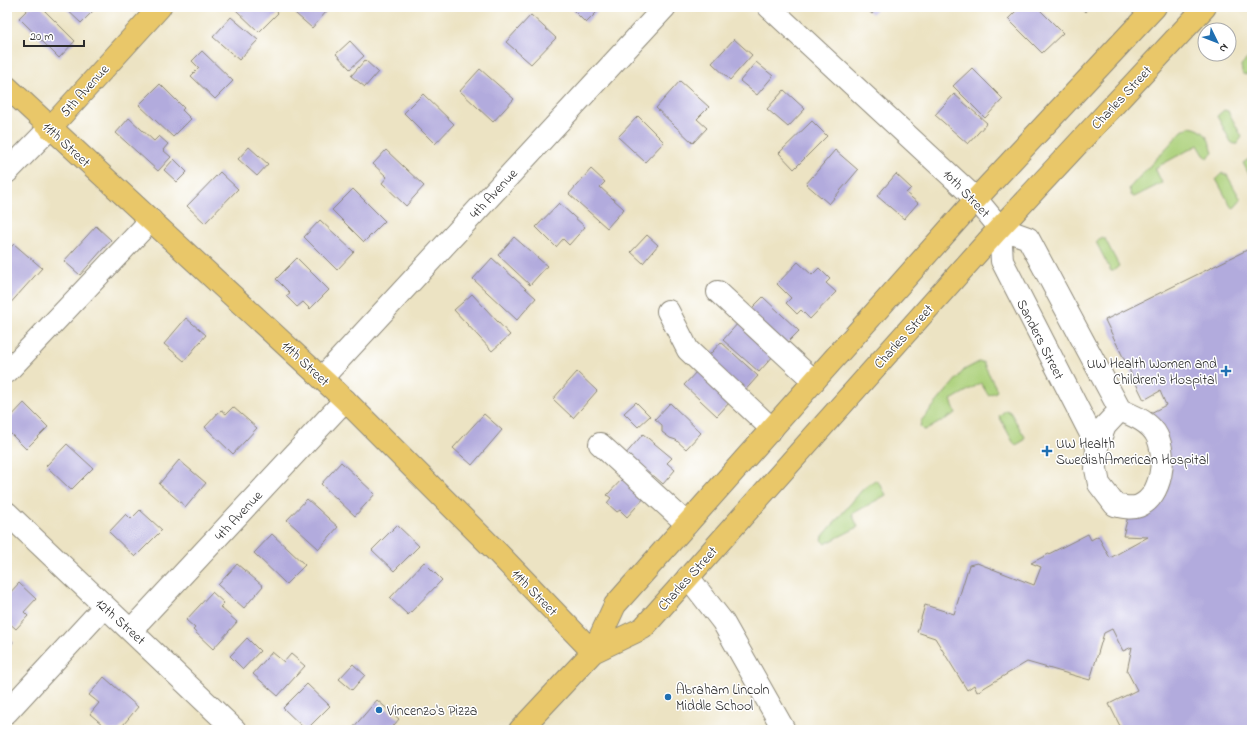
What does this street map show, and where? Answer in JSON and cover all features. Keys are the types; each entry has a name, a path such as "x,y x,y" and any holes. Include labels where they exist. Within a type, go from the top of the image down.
{"main road":[{"name":"5th Avenue","path":"50,128 160,7"},
{"name":"Charles Street","path":"520,730 593,652 615,605 976,199 1155,7"},
{"name":"Charles Street","path":"593,652 643,628 1000,228 1205,7"},
{"name":"11th Street","path":"7,87 345,400 497,552 593,652"}],"street":[{"name":"4th Avenue","path":"322,378 665,7"},
{"name":"10th Street","path":"769,7 976,199 1000,228 1028,238 1120,410"},
{"name":"5th Avenue","path":"7,172 50,128"},
{"path":"7,372 151,220"},
{"name":"Sanders Street","path":"1000,228 1002,261 1097,446"},
{"path":"718,292 814,382"},
{"path":"668,311 688,350 772,429"},
{"name":"4th Avenue","path":"131,630 345,400"},
{"path":"1120,410 1143,420 1157,436 1162,454 1159,481 1151,496 1140,505 1130,508 1115,506 1099,484 1096,469 1097,446 1105,426 1120,410"},
{"path":"600,444 687,524"},
{"name":"12th Street","path":"7,513 104,607 131,630 235,730"},
{"path":"688,577 723,622 784,730"},
{"path":"7,712 104,607"}],"green space":[{"path":"1252,54 1252,73 1245,75 1242,72 1241,65"},
{"path":"1224,110 1228,111 1242,137 1237,144 1231,142 1217,116"},
{"path":"1189,127 1199,130 1206,135 1213,153 1208,158 1204,155 1198,145 1155,168 1162,183 1134,197 1131,195 1129,188 1182,131"},
{"path":"1252,158 1252,180 1243,163"},
{"path":"1222,173 1227,175 1241,200 1235,207 1232,208 1216,179"},
{"path":"1101,237 1105,239 1119,266 1113,271 1111,271 1096,242"},
{"path":"979,362 983,362 997,390 996,392 988,395 981,383 951,400 956,413 928,429 923,430 920,427 921,421 964,370"},
{"path":"1006,410 1010,412 1025,437 1023,441 1016,445 999,416"},
{"path":"875,480 880,484 886,495 852,514 858,527 825,544 822,541 823,536 863,489"}],"building":[{"path":"30,7 41,7 75,41 59,58 19,18"},
{"path":"64,7 97,7 81,23"},
{"path":"240,7 273,7 278,13 259,32 236,10"},
{"path":"288,7 322,7 327,11 312,28"},
{"path":"570,7 602,7 586,23"},
{"path":"864,7 879,7 872,14"},
{"path":"1020,7 1037,7 1063,33 1042,53 1008,19"},
{"path":"1080,7 1089,7 1085,12"},
{"path":"531,15 556,38 531,64 506,42"},
{"path":"231,17 258,40 239,60 213,37"},
{"path":"734,39 752,55 730,80 712,63"},
{"path":"350,41 364,56 350,69 336,54"},
{"path":"202,51 233,81 215,99 191,76 199,68 192,61"},
{"path":"365,60 378,72 365,87 351,76"},
{"path":"756,62 773,76 757,95 740,81"},
{"path":"972,68 1003,99 985,118 953,86"},
{"path":"480,69 514,99 493,122 460,91"},
{"path":"680,81 709,107 697,119 707,128 693,143 656,108"},
{"path":"160,84 184,108 182,110 191,119 173,137 139,105"},
{"path":"784,90 805,109 788,127 767,109"},
{"path":"423,94 454,124 435,144 404,113"},
{"path":"954,94 987,123 968,144 935,115"},
{"path":"638,116 664,142 645,162 618,137"},
{"path":"129,118 154,141 159,136 168,144 163,150 171,157 158,171 116,133"},
{"path":"812,121 827,136 794,169 779,153"},
{"path":"249,147 268,164 257,176 238,159"},
{"path":"386,150 424,186 406,206 382,183 387,177 373,164"},
{"path":"835,150 858,170 829,204 806,184"},
{"path":"174,159 187,172 177,182 164,170"},
{"path":"591,169 605,182 600,187 624,209 607,228 569,194"},
{"path":"220,172 238,189 205,223 187,206"},
{"path":"896,174 911,188 906,193 918,203 904,219 877,196"},
{"path":"353,189 385,221 364,242 332,210"},
{"path":"559,203 585,227 569,245 563,239 556,247 536,227"},
{"path":"320,220 354,252 337,270 304,237"},
{"path":"96,226 111,240 80,275 64,261"},
{"path":"647,235 658,245 643,263 631,252"},
{"path":"514,237 547,266 530,285 498,255"},
{"path":"14,244 42,268 7,307 7,251"},
{"path":"1249,249 1252,254 1252,730 1122,730 1109,704 1137,690 1127,671 1132,647 1123,651 1112,629 1104,633 1090,680 1027,662 977,692 974,685 967,690 935,638 917,632 925,605 954,614 969,565 977,563 1034,585 1041,567 1031,563 1088,534 1091,540 1098,536 1110,558 1148,537 1123,536 1129,512 1156,506 1165,496 1168,483 1143,417 1166,405 1160,391 1144,400 1105,320"},
{"path":"297,258 329,290 310,309 303,302 297,307 286,296 290,293 276,279"},
{"path":"492,258 536,298 517,320 473,279"},
{"path":"798,262 812,275 819,268 830,279 826,283 836,292 810,319 801,310 797,314 786,303 791,298 777,284"},
{"path":"472,294 510,335 492,351 454,310"},
{"path":"763,297 799,331 782,348 746,314"},
{"path":"186,318 206,335 184,361 164,344"},
{"path":"739,322 775,354 759,372 723,340"},
{"path":"721,342 758,376 741,395 704,361"},
{"path":"698,370 731,401 717,416 684,385"},
{"path":"577,372 597,391 573,418 553,399"},
{"path":"636,402 650,416 638,427 624,413"},
{"path":"24,403 48,427 26,449 7,430 7,421"},
{"path":"670,403 701,433 686,449 676,440 670,438 662,432 662,425 655,419"},
{"path":"233,407 257,428 233,454 205,427 221,410 226,414"},
{"path":"484,414 502,430 472,465 453,448"},
{"path":"643,434 672,458 667,463 675,470 663,484 654,476 647,475 624,456"},
{"path":"67,444 93,468 71,490 46,466"},
{"path":"179,460 206,483 186,507 159,484"},
{"path":"341,462 375,494 355,516 321,484"},
{"path":"625,476 646,496 627,517 620,510 617,512 607,503 611,498 607,495"},
{"path":"307,499 338,527 319,549 287,520"},
{"path":"140,510 162,530 135,557 109,532 126,514 131,519"},
{"path":"397,525 419,546 394,571 372,550"},
{"path":"272,534 305,565 286,584 254,553"},
{"path":"424,562 442,580 408,615 390,598"},
{"path":"237,564 263,586 244,608 218,585"},
{"path":"19,583 36,599 24,612 28,616 16,629 7,621 7,596"},
{"path":"212,592 224,603 220,607 237,622 213,649 193,630 195,628 186,620"},
{"path":"7,637 13,642 7,649"},
{"path":"247,638 260,651 243,669 230,656"},
{"path":"272,652 284,662 291,654 305,666 278,696 253,674"},
{"path":"353,664 365,675 352,690 339,679"},
{"path":"104,677 138,707 119,730 109,730 90,714 99,703 89,695"},
{"path":"307,684 330,706 306,730 283,708"},
{"name":"Vincenzo's Pizza","path":"377,700 399,719 390,730 353,730 352,729"}],"place":[{"name":"UW Health Women and Children's Hospital","path":"1226,371"},
{"name":"UW Health SwedishAmerican Hospital","path":"1047,451"},
{"name":"Abraham Lincoln Middle School","path":"668,697"},
{"name":"Vincenzo's Pizza","path":"379,710"}]}
